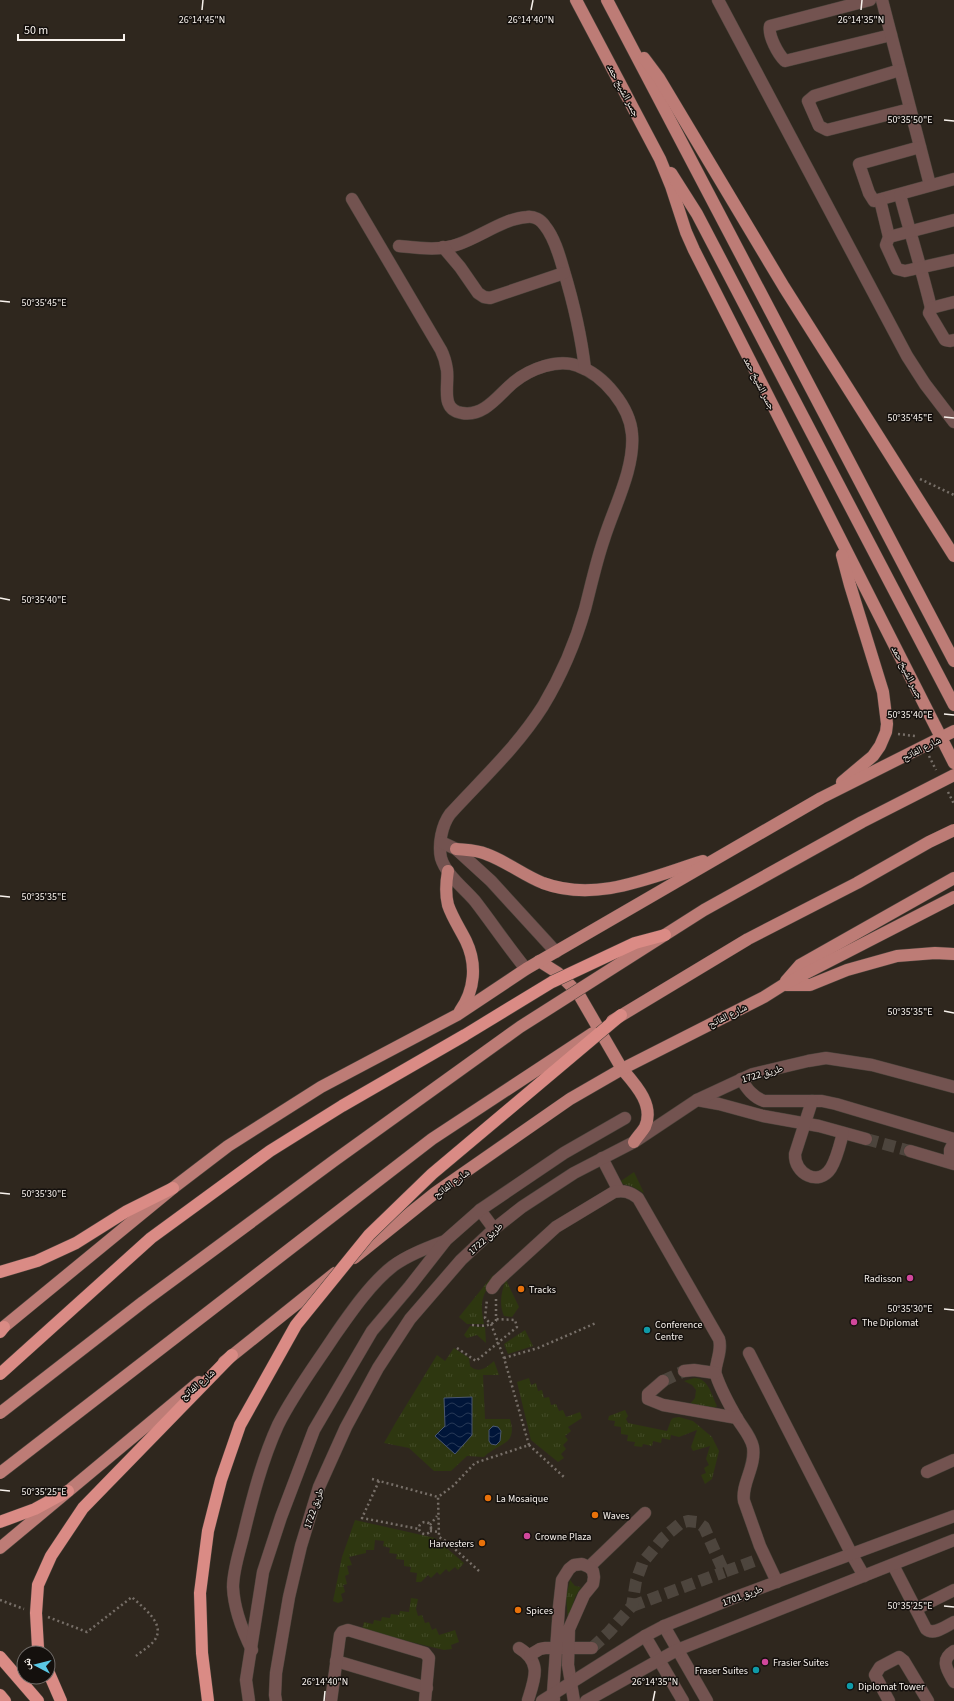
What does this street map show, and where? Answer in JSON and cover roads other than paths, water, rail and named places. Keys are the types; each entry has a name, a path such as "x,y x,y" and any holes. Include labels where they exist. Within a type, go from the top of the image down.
{"highway":[{"path":"0,1374 151,1238 270,1151 342,1106 453,1042 552,982 635,943 665,935"},
{"path":"208,1701 202,1652 200,1594 208,1531 221,1480 240,1426 296,1325 369,1235 432,1174 621,1015"},
{"path":"0,1272 37,1261 76,1243 127,1211 173,1188"},
{"path":"38,1645 36,1613 38,1584 51,1556 83,1508 232,1355"},
{"path":"0,1522 35,1509 68,1491"},
{"path":"0,1657 38,1701"},
{"path":"54,1685 61,1701"},
{"path":"0,1695 5,1701"}],"main road":[{"name":"جسر الشيخ حمد","path":"576,0 660,159 694,250 954,763"},
{"path":"607,0 954,661"},
{"path":"624,33 659,78 784,287 954,556"},
{"path":"660,159 680,186 697,214 954,706"},
{"path":"820,798 873,756 880,746 886,732 887,712 883,692 850,585 838,536"},
{"name":"شارع الفاتح","path":"1,1330 173,1188 228,1146 321,1087 457,1014 539,962 820,798 954,731"},
{"path":"0,1413 143,1302 335,1160 520,1027 704,910 813,849 954,775"},
{"path":"0,1473 432,1139 621,1015 748,939 857,883 929,842 954,830"},
{"path":"456,849 486,854 544,883 573,890 588,891 618,888 725,854"},
{"path":"448,871 446,882 448,905 470,952 473,970 471,990 463,1007 457,1014"},
{"path":"783,984 800,965 954,878"},
{"name":"شارع الفاتح","path":"0,1548 232,1355 435,1194 570,1099 622,1069 764,997 783,984 954,897"},
{"path":"783,984 810,985 847,970 897,956 935,953 954,954"},
{"path":"539,962 558,973 578,992 622,1069 644,1099 647,1118 645,1127 634,1142"}],"street":[{"path":"718,0 726,6 907,356 925,384 954,422"},
{"path":"870,0 770,26 769,31 781,57 785,61 891,35"},
{"path":"882,0 930,185"},
{"path":"900,70 814,96 808,101 819,126 827,130 910,109"},
{"path":"920,147 859,164 869,193 874,201 954,179"},
{"path":"900,195 909,232 921,267 931,308 929,314 945,340 954,340"},
{"path":"352,199 441,350 447,371 446,396 449,404 455,410 463,413 472,413 480,410 493,403 515,381 551,364 570,363 585,368 612,391 621,401 626,411 632,433 629,469 604,539 578,632 556,682 527,729 510,751 448,817 444,824 441,842 441,857 448,871 475,902 526,970"},
{"path":"880,200 889,237 886,245 897,269 905,271 954,260"},
{"path":"399,246 429,248 444,247 458,244 510,220 527,216 536,218 545,226 558,250 572,298 582,343 585,368"},
{"path":"889,237 954,220"},
{"path":"444,247 478,293 484,297 490,298 564,273"},
{"path":"931,308 954,302"},
{"path":"441,842 456,849 491,881 556,952"},
{"name":"طريق 1722","path":"276,1701 276,1673 289,1596 301,1546 319,1487 346,1427 378,1368 410,1319 461,1260 494,1228 522,1207 574,1173 634,1142 697,1100 754,1074 826,1058 872,1065 954,1087"},
{"path":"741,1079 756,1098 764,1101 822,1101 954,1141 950,1150 952,1163 910,1151"},
{"path":"697,1100 724,1105 762,1116 805,1123 866,1139"},
{"path":"812,1102 795,1154 795,1160 800,1170 810,1176 822,1176 831,1168 843,1132"},
{"path":"249,1701 246,1680 252,1650 263,1572 281,1517 314,1430 372,1331 446,1240 480,1210 564,1153 625,1118"},
{"path":"602,1158 616,1181 619,1191"},
{"path":"492,1288 497,1281 556,1227 607,1196 619,1191 630,1192 638,1198 719,1339 721,1349 715,1373 737,1418 751,1440 753,1447 753,1464 743,1497 761,1558 777,1582"},
{"path":"480,1210 494,1228"},
{"path":"252,1650 237,1616 233,1587 237,1559 249,1512 265,1458 278,1425 291,1400 349,1315 381,1277 394,1265 423,1249 446,1240"},
{"path":"749,1353 864,1576"},
{"path":"684,1371 694,1370 715,1373"},
{"path":"662,1382 648,1394 648,1399 652,1402 737,1418"},
{"path":"927,1472 954,1460"},
{"path":"589,1567 644,1513"},
{"name":"طريق 1701","path":"542,1701 554,1697 570,1683 645,1636 664,1626 736,1597 954,1516"},
{"path":"586,1701 677,1650 954,1540"},
{"path":"554,1697 562,1648 578,1607 593,1584 593,1571 589,1567 582,1564 574,1565 568,1569 562,1580 559,1607 562,1648 574,1701"},
{"path":"892,1565 929,1632 933,1632 954,1622"},
{"path":"916,1609 954,1590"},
{"path":"664,1626 706,1701"},
{"path":"334,1700 336,1661 340,1635 342,1632 348,1630 425,1653 429,1658 425,1701"},
{"path":"645,1636 683,1701"},
{"path":"519,1648 530,1655 535,1666 528,1700"},
{"path":"530,1655 540,1649 592,1648"},
{"path":"954,1651 946,1657 945,1662 946,1668 954,1682"},
{"path":"889,1701 875,1675 880,1667 899,1657 904,1661 928,1701"},
{"path":"336,1661 427,1688"}],"water":[{"path":"472,1397 472,1435 455,1454 435,1436 445,1426 444,1398"},
{"path":"493,1426 498,1427 501,1431 500,1441 496,1445 491,1444 489,1441 489,1430"}],"tunnel":[{"path":"866,1139 910,1151"},
{"path":"663,1381 684,1371"},
{"path":"592,1648 609,1632 632,1606 636,1581 643,1562 663,1538 681,1523 688,1521 697,1522 704,1527 724,1572 757,1560"},
{"path":"632,1606 724,1572"}],"place":[{"name":"Radisson","path":"910,1278"},
{"name":"Tracks","path":"521,1289"},
{"name":"The Diplomat","path":"854,1322"},
{"name":"Conference Centre","path":"647,1330"},
{"name":"La Mosaique","path":"488,1498"},
{"name":"Waves","path":"595,1515"},
{"name":"Crowne Plaza","path":"527,1536"},
{"name":"Harvesters","path":"482,1543"},
{"name":"Spices","path":"518,1610"},
{"name":"Frasier Suites","path":"765,1662"},
{"name":"Fraser Suites","path":"756,1670"},
{"name":"Diplomat Tower","path":"850,1686"}]}
